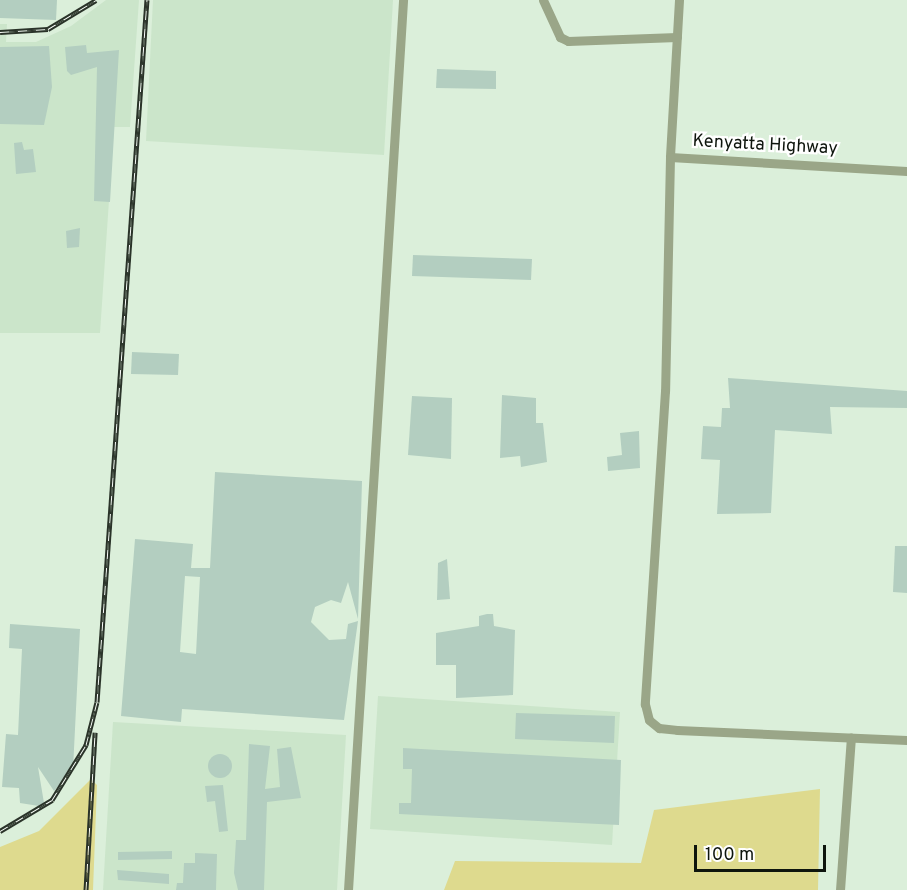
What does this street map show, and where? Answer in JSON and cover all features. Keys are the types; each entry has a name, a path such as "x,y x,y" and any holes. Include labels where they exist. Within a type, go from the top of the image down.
{"street":[{"path":"348,890 403,0"},
{"path":"543,0 560,37 568,41 677,37"},
{"name":"Kenyatta Highway","path":"679,0 670,157 907,171"},
{"path":"670,157 665,391 645,704 648,720 659,728 677,730 907,740"},
{"path":"840,890 851,737"}],"shaded area":[{"path":"106,0 139,0 130,127 114,127 100,333 0,333 0,24 7,24 6,42 36,42 71,26"},
{"path":"153,0 393,0 384,155 146,141"},
{"path":"378,696 620,712 612,845 370,829"},
{"path":"113,722 346,735 337,890 103,890"},
{"path":"91,779 97,785 93,890 0,890 0,847 39,831"},
{"path":"820,789 818,890 444,890 455,861 641,863 654,810"}],"building":[{"path":"0,0 57,0 56,20 0,18"},
{"path":"86,45 87,53 119,50 110,202 94,201 97,67 71,75 67,71 65,47"},
{"path":"49,46 52,87 44,125 0,124 0,47"},
{"path":"437,69 496,71 496,89 436,88"},
{"path":"22,142 24,150 33,149 36,172 16,174 14,143"},
{"path":"80,228 79,247 67,248 66,231"},
{"path":"413,255 532,259 531,280 412,276"},
{"path":"132,352 179,354 178,375 131,374"},
{"path":"728,378 907,391 907,408 830,407 832,434 775,430 771,513 717,514 720,460 701,459 703,426 721,427 722,408 730,408"},
{"path":"502,395 536,398 536,423 543,423 547,462 521,467 520,456 500,458"},
{"path":"412,396 452,398 451,459 408,455"},
{"path":"639,431 640,468 608,471 607,457 622,455 620,433"},
{"path":"215,472 362,481 358,619 348,582 341,603 331,600 315,607 311,622 329,640 346,639 348,624 358,621 344,720 182,709 181,722 121,716 135,539 193,544 191,568 210,568","holes":["185,576 200,577 196,654 180,652"]},
{"path":"895,546 907,546 907,593 893,592"},
{"path":"447,559 450,599 437,600 438,563"},
{"path":"493,614 494,626 515,630 513,695 456,698 456,665 436,665 436,633 479,626 479,616"},
{"path":"10,624 80,629 73,769 54,791 38,767 44,803 39,806 20,803 19,788 2,787 6,734 18,735 22,649 9,648"},
{"path":"516,713 615,716 614,743 515,739"},
{"path":"249,744 270,746 265,789 280,787 277,749 291,747 301,798 267,802 264,890 238,890 234,873 236,840 246,840"},
{"path":"403,748 621,760 619,825 399,814 399,803 411,803 412,769 403,769"},
{"path":"220,754 229,757 232,766 229,775 220,778 211,775 208,766 211,757"},
{"path":"223,785 228,831 219,832 215,801 207,802 205,786"},
{"path":"172,851 172,859 118,860 118,852"},
{"path":"195,853 217,854 216,890 176,890 177,883 183,883 184,863 195,863"},
{"path":"117,870 169,874 169,884 118,880"}],"railway":[{"path":"0,32 48,29 96,0"},
{"path":"0,831 52,800 86,745 97,702 147,0"},
{"path":"86,890 95,732"}]}
